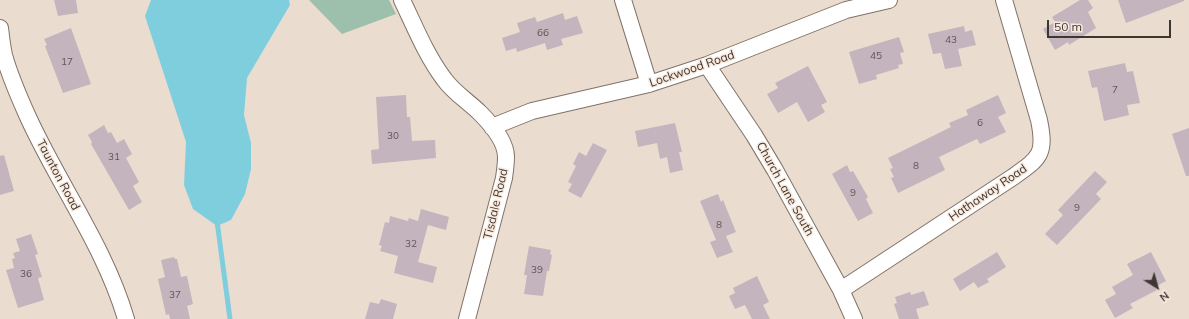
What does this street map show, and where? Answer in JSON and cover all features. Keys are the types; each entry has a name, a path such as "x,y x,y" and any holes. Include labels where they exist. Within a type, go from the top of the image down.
{"street":[{"name":"Tisdale Road","path":"402,0 427,54 456,93 479,112 492,127 501,140 506,156 504,178 467,319"},
{"path":"623,0 649,84"},
{"name":"Lockwood Road","path":"492,127 532,111 649,84 707,65 844,5 889,0"},
{"name":"Hathaway Road","path":"841,290 1025,169 1041,151 1042,138 1039,120 1004,0"},
{"name":"Taunton Road","path":"0,28 4,54 17,93 40,144 99,252 126,319"},
{"name":"Church Lane South","path":"707,65 754,135 775,170 841,290 854,319"}],"green space":[{"path":"309,0 389,0 396,14 342,34"}],"water":[{"path":"151,0 289,0 290,5 247,78 244,115 251,143 251,169 245,194 231,220 217,226 193,209 184,185 186,142 145,16"}],"building":[{"path":"54,0 76,0 78,13 58,16"},
{"path":"1080,0 1088,0 1093,8 1088,12 1096,28 1069,45 1068,42 1055,50 1043,29 1055,22 1052,17"},
{"path":"1118,0 1184,0 1184,1 1126,23"},
{"path":"563,13 565,20 577,16 583,33 561,39 563,45 547,50 545,43 517,52 516,48 506,51 502,38 520,32 517,23 535,17 537,22"},
{"path":"964,26 965,32 972,30 976,45 958,49 962,66 945,69 941,53 933,54 928,34"},
{"path":"71,28 91,84 63,93 45,46 47,45 44,39"},
{"path":"899,37 904,52 900,53 903,64 898,65 899,68 876,75 877,79 859,84 849,52"},
{"path":"1125,63 1127,72 1133,71 1140,103 1127,105 1129,115 1104,121 1097,87 1092,88 1088,71"},
{"path":"808,66 827,102 821,105 825,112 808,122 797,102 778,113 767,94 778,88 775,83"},
{"path":"406,95 407,117 410,117 412,141 435,140 436,158 372,164 371,150 379,149 376,97"},
{"path":"998,95 1006,113 998,117 1006,132 980,144 977,139 939,157 945,170 898,193 891,178 894,177 890,169 893,168 888,158 951,127 949,123 968,115 966,110"},
{"path":"675,123 682,152 679,152 683,170 670,173 667,157 660,159 657,143 638,147 635,131"},
{"path":"104,125 108,133 111,132 117,143 124,139 132,154 126,158 139,182 133,186 142,202 129,210 91,144 92,142 88,135"},
{"path":"1189,128 1189,176 1186,176 1172,134"},
{"path":"593,143 607,150 581,198 568,191 572,184 568,182 576,166 573,164 579,152 586,156"},
{"path":"4,155 14,191 0,195 0,156"},
{"path":"847,165 850,172 853,171 868,197 866,199 873,213 858,221 832,174"},
{"path":"1095,171 1107,182 1096,194 1101,199 1057,245 1045,234 1063,215 1058,210"},
{"path":"718,194 721,202 723,200 736,232 726,236 733,252 717,258 710,242 716,240 700,201"},
{"path":"421,209 449,217 446,230 428,225 418,262 437,267 433,283 394,273 398,256 380,251 382,246 379,245 385,222 389,223 390,216 408,221 409,218 418,221"},
{"path":"31,234 38,254 35,255 42,277 38,278 44,300 18,308 6,270 14,268 12,259 15,258 13,253 20,251 16,239"},
{"path":"529,246 551,250 550,254 552,255 549,271 547,271 543,296 524,294 527,275 524,275"},
{"path":"997,252 1006,267 987,279 989,282 978,288 974,282 960,291 953,279"},
{"path":"1151,252 1166,281 1155,287 1157,290 1130,304 1133,308 1115,318 1105,300 1116,294 1112,287 1133,275 1127,264"},
{"path":"174,257 177,259 181,277 187,276 193,304 187,306 190,319 170,319 169,314 166,315 158,279 165,277 161,260"},
{"path":"757,276 769,302 763,305 770,319 752,319 745,305 735,309 729,296 735,293 733,288"},
{"path":"924,291 929,305 916,309 919,319 899,319 894,304 897,303 895,297 910,292 911,295"},
{"path":"381,299 397,304 393,319 365,319 370,302 379,304"}],"waterway":[{"path":"217,221 230,319"}]}
